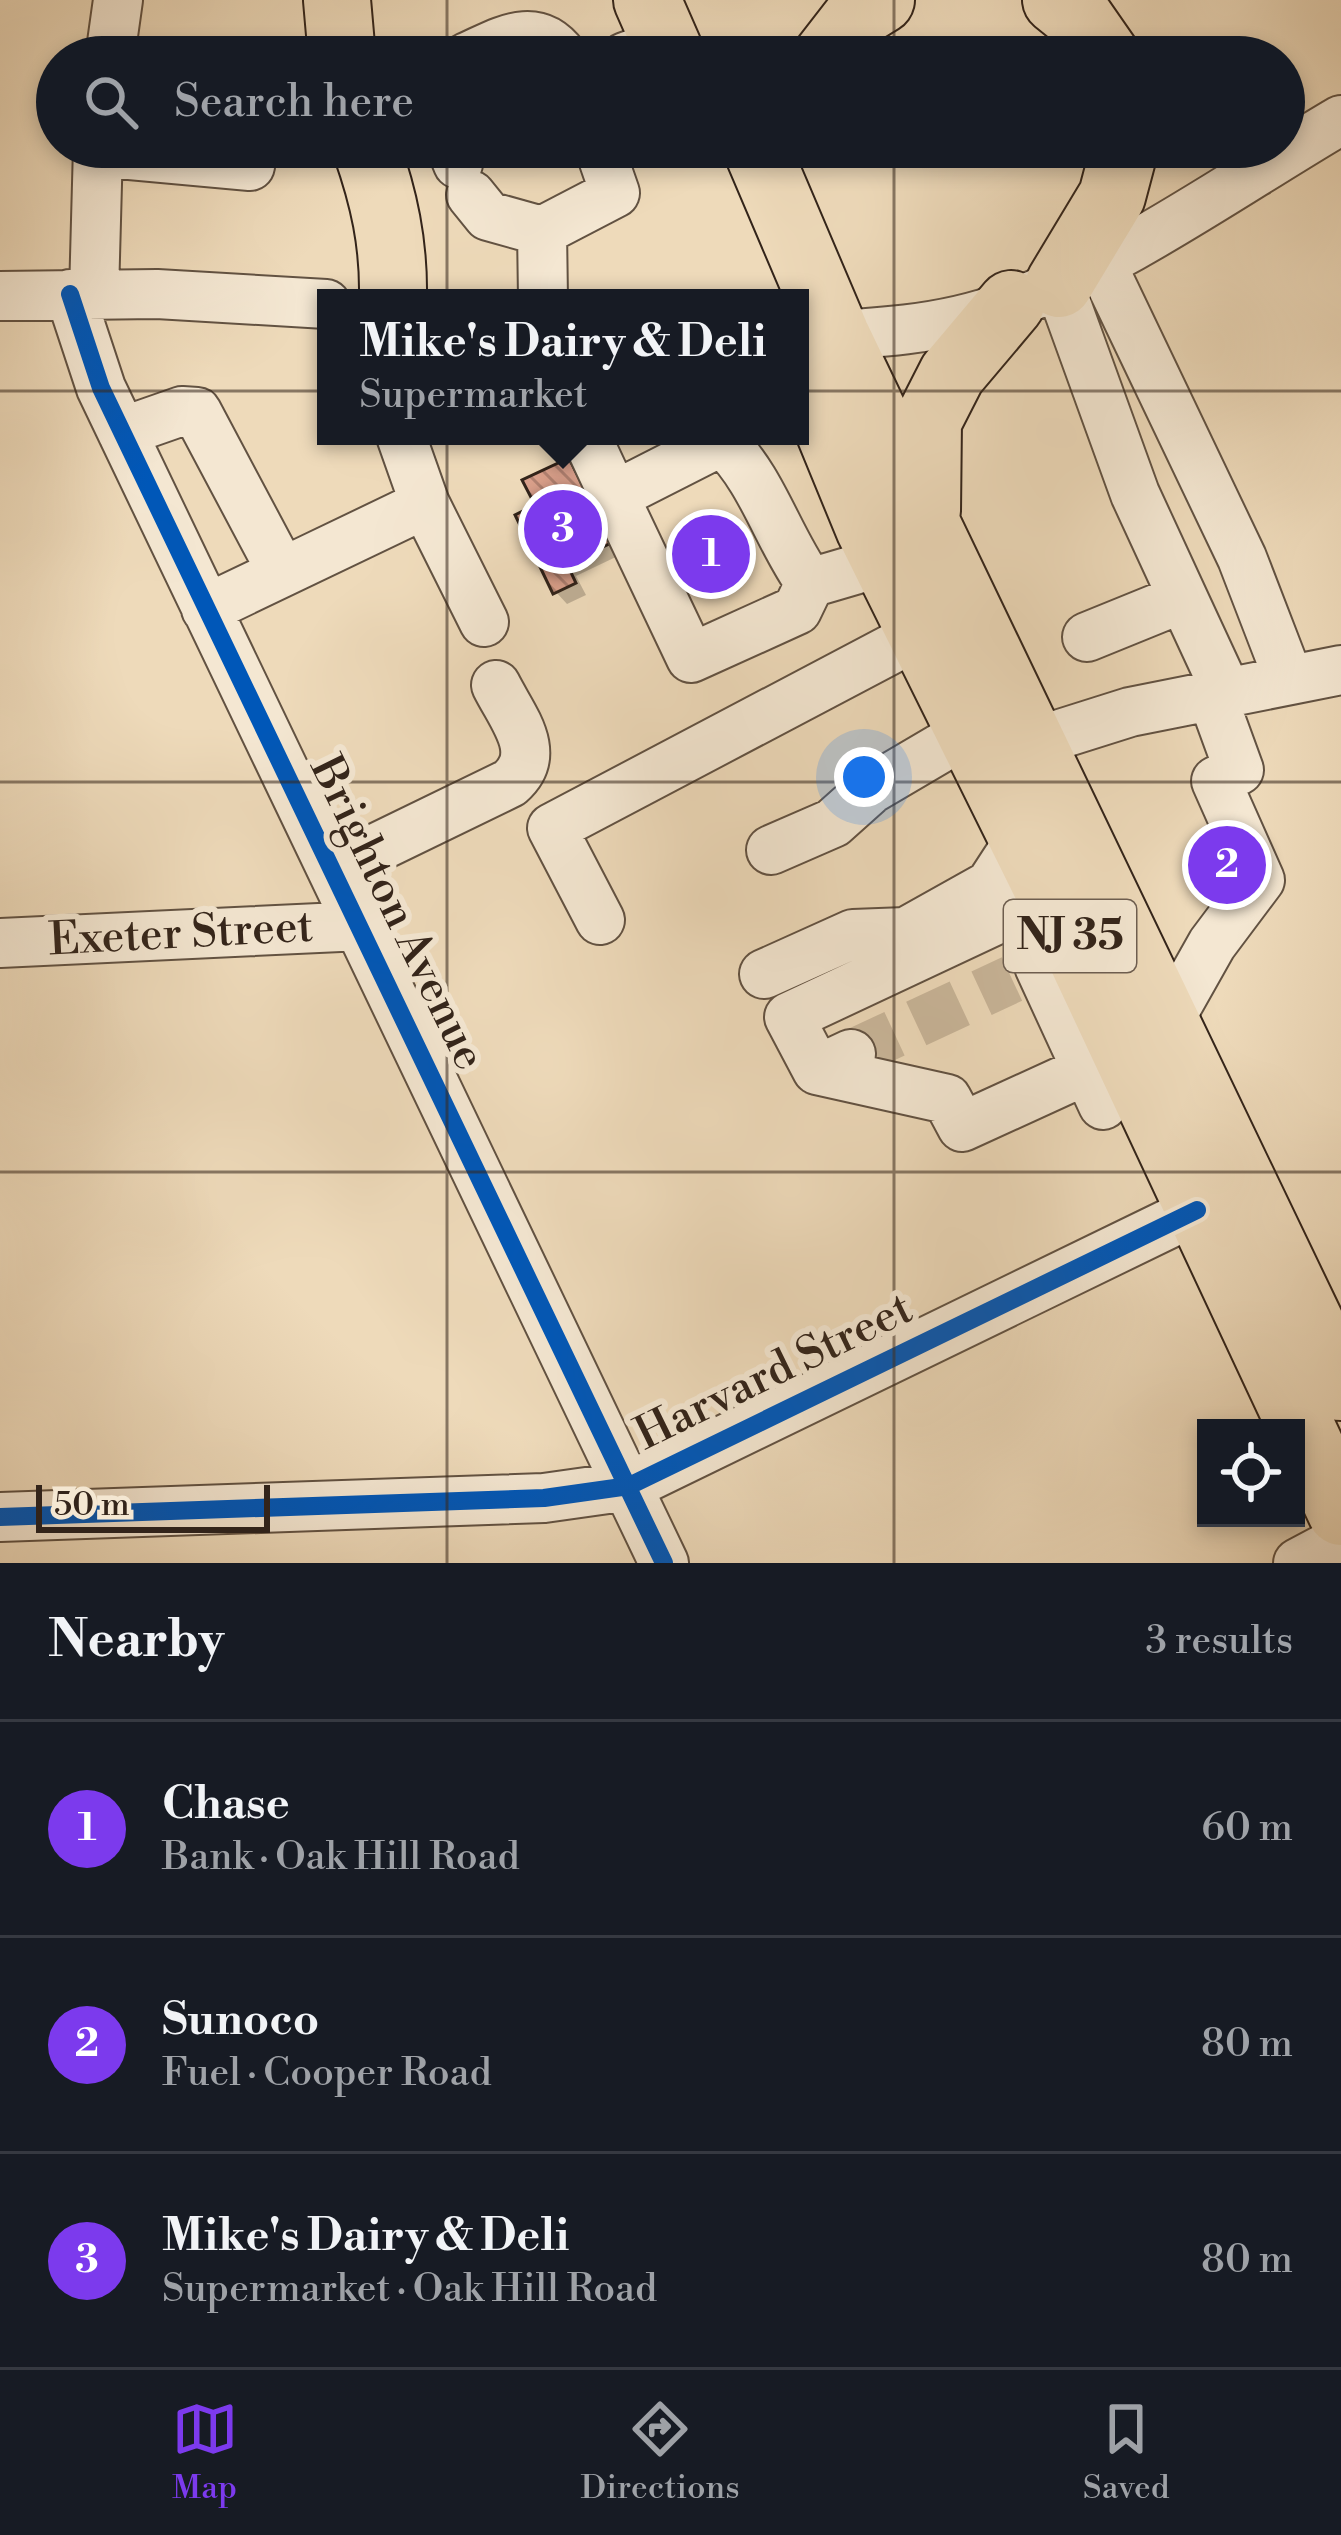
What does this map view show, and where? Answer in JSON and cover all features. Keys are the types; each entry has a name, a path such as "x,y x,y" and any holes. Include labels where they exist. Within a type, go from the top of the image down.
{"highway":[{"path":"338,0 341,36"},
{"path":"843,36 860,14 881,0"},
{"path":"1056,0 1092,36"},
{"path":"373,168 394,254 393,289"},
{"path":"719,168 770,289"},
{"name":"NJ 35","path":"762,168 796,289"},
{"path":"804,168 812,344"},
{"path":"906,541 928,421 952,374 1057,283 1112,196 1119,168"},
{"name":"NJ 35","path":"812,344 906,541 1035,742 1077,989 1339,1371"},
{"name":"NJ 35","path":"906,541 920,634 968,732 1077,989 1253,1316 1341,1512"}],"street":[{"path":"113,36 118,0"},
{"path":"1305,141 1341,120"},
{"name":"Brighton Avenue","path":"96,168 82,294 100,388 628,1486 653,1553"},
{"path":"460,169 488,216 542,231 615,193 606,168"},
{"path":"812,344 930,325 1057,283 1257,168"},
{"path":"542,231 543,289"},
{"path":"1057,283 1135,494 1220,694 1239,770 1216,781 1260,880 1212,944 1077,989 788,1017 834,1062 947,1099 962,1127 1077,989"},
{"path":"1057,283 1242,557 1289,680"},
{"path":"0,296 82,294 317,304"},
{"path":"122,432 182,411 197,412 282,572"},
{"path":"404,445 425,504 484,622"},
{"path":"590,445 691,658 797,610 810,583 906,541"},
{"path":"614,496 716,445"},
{"path":"725,445 748,466 787,550 810,583"},
{"path":"206,609 425,504"},
{"path":"1087,637 1183,598"},
{"path":"600,920 552,828 920,634"},
{"path":"1035,742 1130,712 1341,670"},
{"path":"333,868 523,772 529,759 525,745 496,685"},
{"path":"771,850 833,823 871,789 968,732"},
{"path":"764,974 853,934 906,932 990,885 1077,989"},
{"name":"Exeter Street","path":"0,943 362,926"},
{"name":"Harvard Street","path":"0,1517 544,1498 628,1486 1197,1210"},
{"path":"1298,1563 1341,1540"}],"building":[{"path":"569,458 611,543 567,564 576,583 553,594 515,515 535,505 522,480"}],"tunnel":[{"path":"851,1054 1012,979"}],"cycle path":[{"path":"70,294 101,388 664,1563"},
{"path":"0,1517 544,1498 629,1486 1197,1210"}],"place":[{"name":"Mike's Dairy & Deli","path":"563,529"},
{"name":"Chase","path":"711,554"},
{"name":"Sunoco","path":"1227,865"}]}
